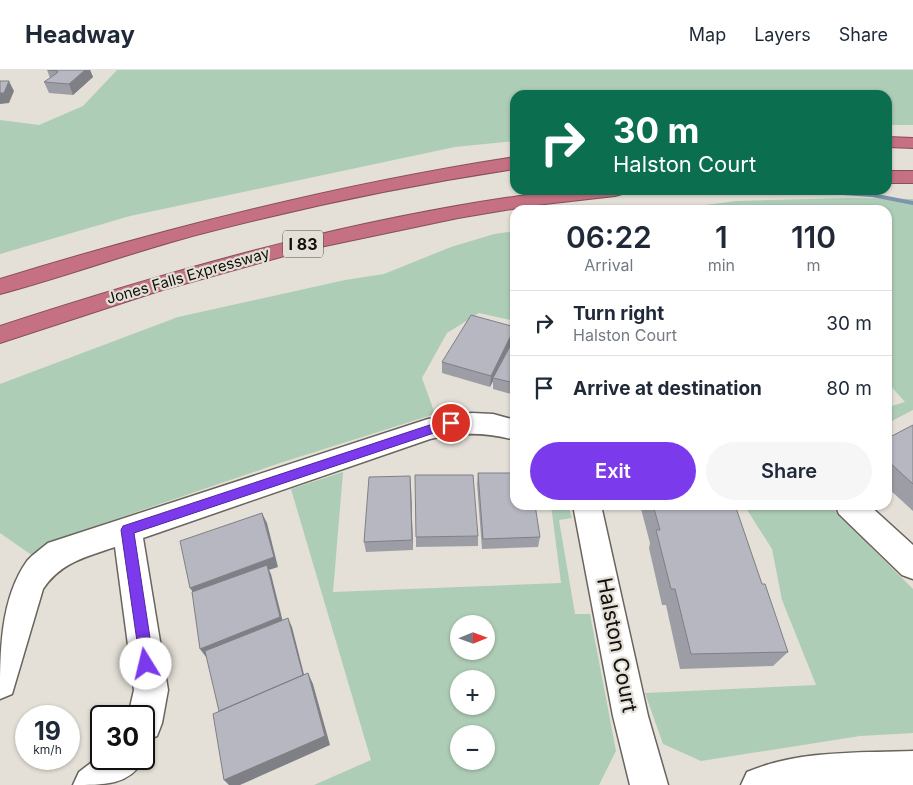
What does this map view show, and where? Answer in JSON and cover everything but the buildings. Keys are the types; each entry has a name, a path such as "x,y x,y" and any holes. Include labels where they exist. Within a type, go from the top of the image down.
{"highway":[{"path":"892,142 913,143"},
{"name":"I 83","path":"0,287 78,261 198,227 304,201 434,175 510,164"},
{"path":"892,177 913,178"},
{"name":"Jones Falls Expressway","path":"0,335 86,305 214,266 329,237 453,212 564,195"}],"street":[{"path":"0,682 29,584 38,569 59,553 451,423 481,423 510,429"},
{"name":"Halston Court","path":"588,510 602,569 634,737 648,785"},
{"path":"854,510 913,565"},
{"path":"127,530 151,690 148,705"},
{"path":"92,785 112,770"},
{"path":"760,785 819,774 913,770"}],"green space":[{"path":"117,70 913,70 913,125 892,125 892,90 510,90 510,142 455,147 130,216 0,254 0,120 39,125 83,106"},
{"path":"848,198 913,199 913,410 892,421 892,406 905,402 892,387 892,205 705,205 736,201"},
{"path":"510,232 510,320 479,313 447,333 422,378 435,414 280,463 72,534 45,544 33,556 0,533 0,384 178,317 345,280 384,274 451,247 494,234"},
{"path":"343,472 333,592 561,583 552,510 570,510 572,518 559,520 575,614 590,614 616,751 599,785 314,785 371,760 291,489"},
{"path":"747,510 834,510 913,589 913,733 860,736 701,761 663,744 645,693 816,685 782,600 772,549"}],"waterway":[{"path":"872,195 913,203"}],"route":[{"path":"146,664 127,530 409,435 451,423"}]}
